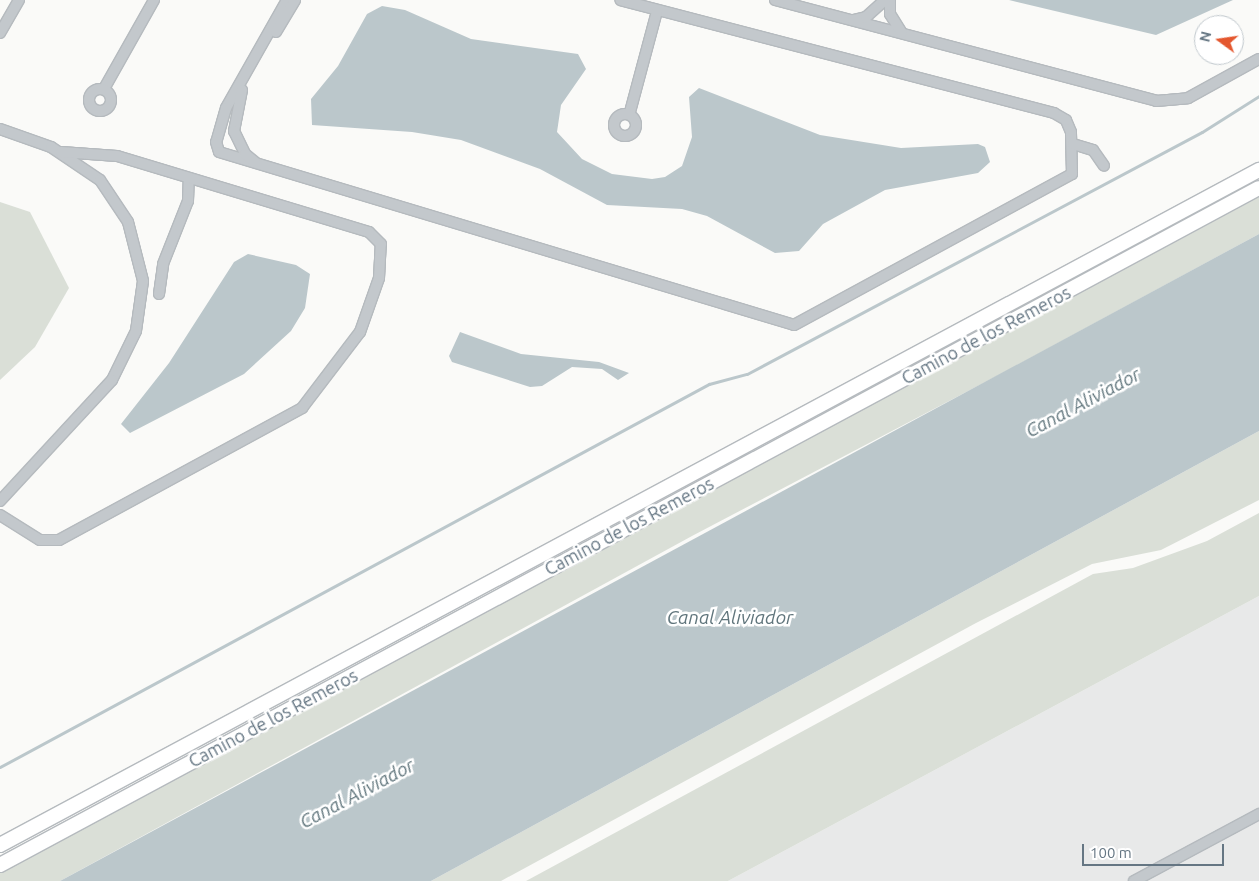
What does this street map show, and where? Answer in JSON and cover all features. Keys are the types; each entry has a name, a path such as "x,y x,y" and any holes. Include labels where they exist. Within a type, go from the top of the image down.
{"main road":[{"name":"Camino de los Remeros","path":"0,845 1259,170"},
{"name":"Camino de los Remeros","path":"0,865 1259,188"}],"street":[{"path":"0,33 19,0"},
{"path":"105,87 154,0"},
{"path":"287,0 226,108 216,142 219,152 225,156 794,325 1062,183 1074,168 1073,144 1069,124 1054,114 621,0"},
{"path":"262,166 241,147 234,131 235,111 248,79 296,0"},
{"path":"775,0 1170,103 1188,98 1259,59"},
{"path":"853,20 866,17 885,0"},
{"path":"890,0 890,14 903,34"},
{"path":"630,112 657,11"},
{"path":"0,129 61,152 100,180 128,222 143,281 140,316 112,380 0,501"},
{"path":"1073,144 1093,150 1104,166"},
{"path":"0,515 40,540 60,540 302,408 360,332 378,278 382,250 378,237 117,156 61,152"},
{"path":"159,294 163,264 188,201 189,178"},
{"path":"1134,881 1259,814"}],"shaded area":[{"path":"1259,197 1259,234 1010,369 692,536 60,881 0,881 0,872"},
{"path":"0,202 30,212 69,288 35,347 0,380"},
{"path":"1259,431 1259,500 1161,550 1092,564 976,623 501,881 431,881"},
{"path":"1259,513 1259,596 728,881 526,881 1093,574 1133,568 1207,541"},
{"path":"1259,596 1259,881 728,881"}],"water":[{"path":"1009,0 1233,0 1200,15 1194,15 1194,18 1156,35"},
{"path":"382,6 405,10 471,39 578,54 586,69 561,105 557,132 582,159 612,174 652,179 665,177 682,166 692,137 689,97 699,88 820,135 901,148 978,144 985,147 990,162 978,173 885,190 823,224 799,251 775,253 707,216 682,209 607,205 540,169 461,140 412,132 312,125 311,99 338,66 367,14"},
{"name":"Canal Aliviador","path":"1259,234 1259,431 431,881 60,881"},
{"path":"248,254 296,265 310,274 305,308 291,331 244,374 130,433 121,424 169,363 234,262"},
{"path":"460,332 521,354 599,362 629,373 618,380 602,369 572,367 542,386 530,387 452,362 449,356"}],"waterway":[{"path":"0,767 709,384 747,374 1202,132 1259,96"}]}
